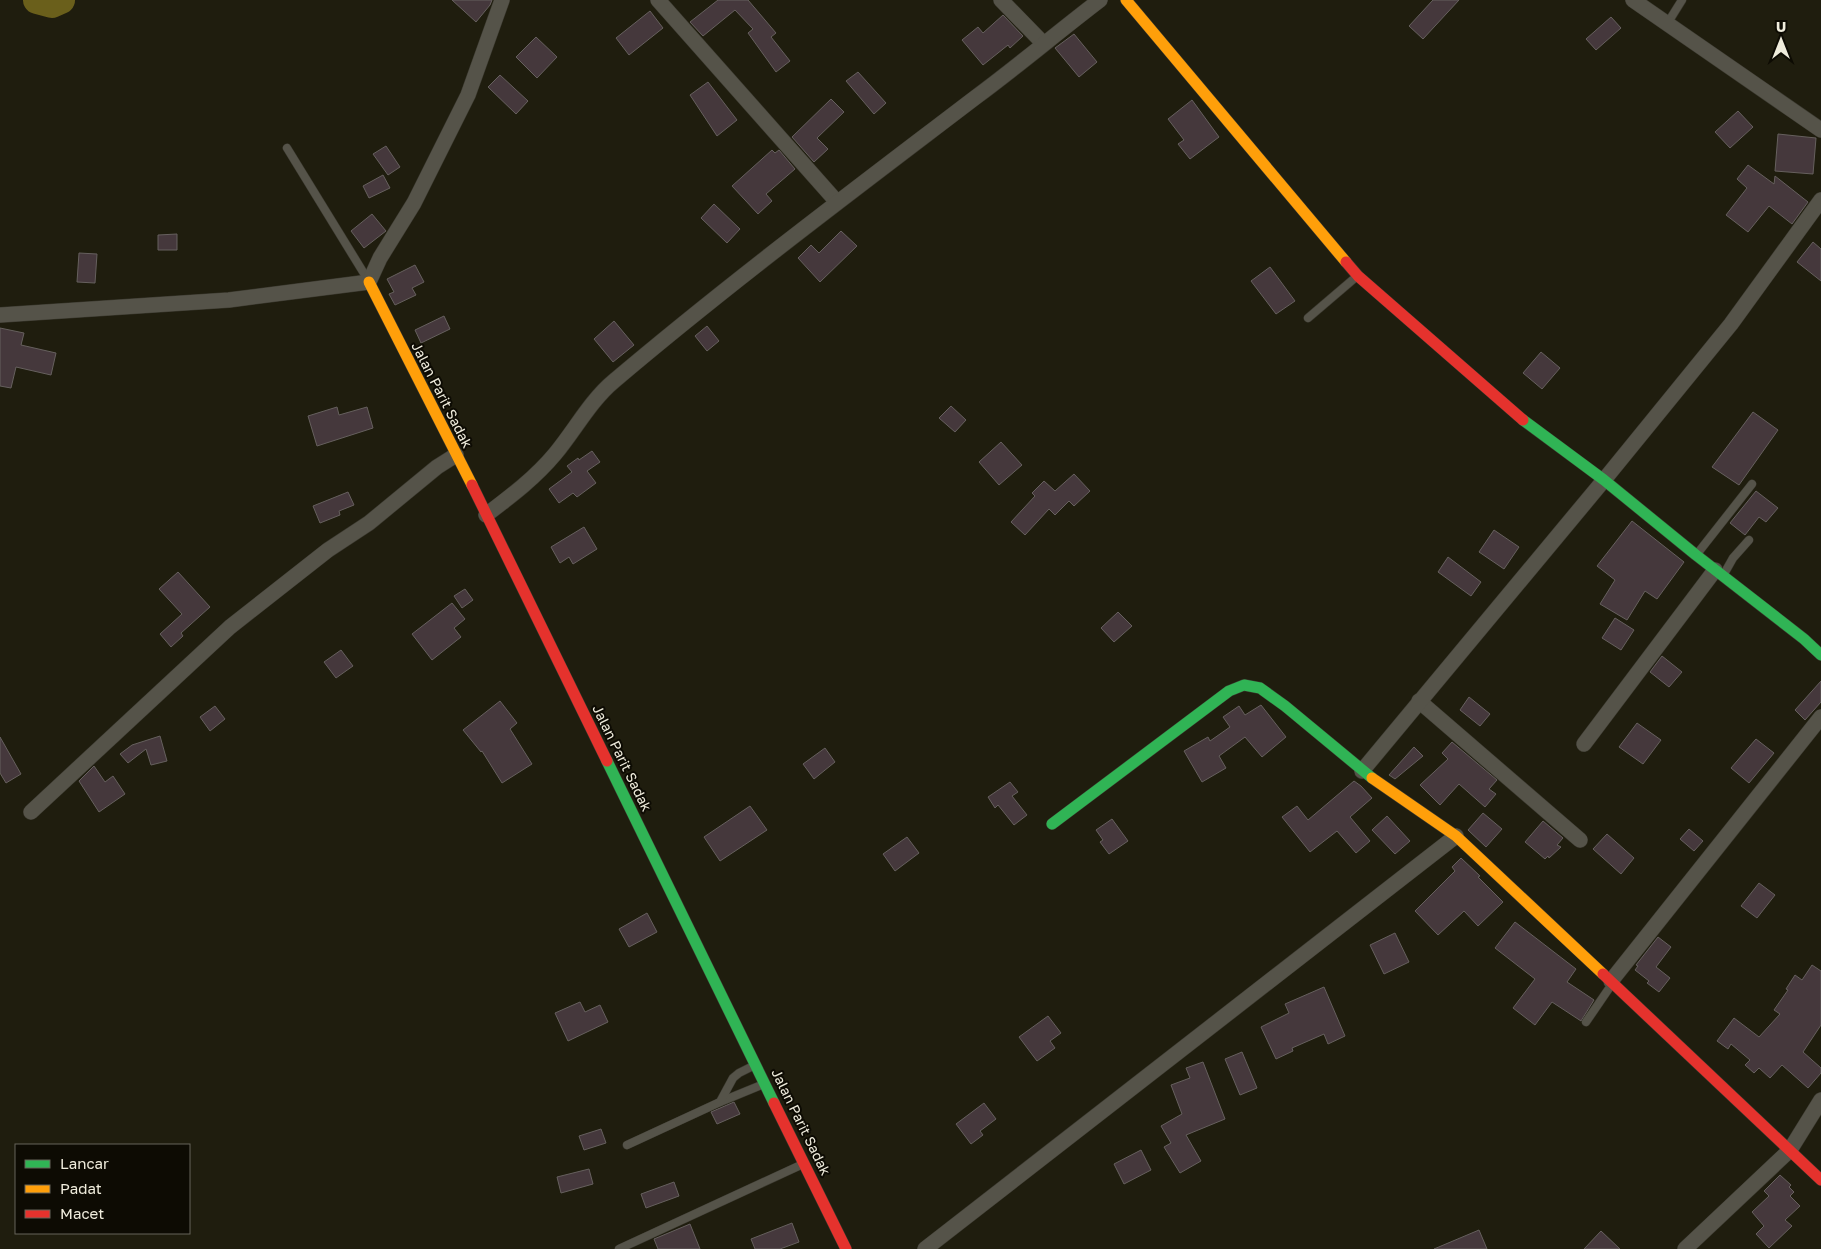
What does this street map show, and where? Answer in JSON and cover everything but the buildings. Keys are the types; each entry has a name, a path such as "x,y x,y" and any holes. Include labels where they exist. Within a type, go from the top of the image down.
{"street":[{"path":"0,315 229,300 369,282 380,258 414,203 468,96 502,0"},
{"path":"658,0 836,202"},
{"path":"1001,0 1043,43"},
{"path":"486,515 533,478 556,453 577,424 611,384 836,202 979,95 1100,0"},
{"path":"1126,0 1358,276 1512,412 1604,480 1804,639 1821,655"},
{"path":"1633,0 1820,127"},
{"path":"1362,771 1731,324 1821,200"},
{"name":"Jalan Parit Sadak","path":"369,282 446,461 486,515 846,1249"},
{"path":"31,812 230,627 328,550 369,523 446,461"},
{"path":"1584,744 1719,573"},
{"path":"1052,824 1229,691 1244,685 1260,688 1285,706 1362,771 1456,836 1821,1180"},
{"path":"1419,701 1580,840"},
{"path":"1612,982 1821,716"},
{"path":"925,1249 1456,836"},
{"path":"1685,1249 1790,1150 1821,1100"}],"lane":[{"path":"1667,24 1682,0"},
{"path":"287,148 369,282"},
{"path":"1308,318 1358,276"},
{"path":"1696,555 1752,484"},
{"path":"1719,573 1749,540"},
{"path":"1586,1022 1612,982"},
{"path":"720,1102 733,1078 756,1065"},
{"path":"627,1145 720,1102 765,1084"},
{"path":"619,1249 805,1164"}],"waterway":[{"path":"37,0 52,4 61,0"}],"traffic: fast":[{"path":"1523,420 1604,480 1804,639 1821,655"},
{"path":"1052,824 1229,691 1244,685 1260,688 1285,706 1372,778"},
{"path":"607,761 774,1103"}],"traffic: slow":[{"path":"1126,0 1346,262"},
{"path":"369,282 472,485"},
{"path":"1372,778 1456,836 1603,974"}],"traffic: jam":[{"path":"1346,262 1358,276 1523,420"},
{"path":"472,485 607,761"},
{"path":"1603,974 1821,1180"},
{"path":"774,1103 846,1249"}]}
